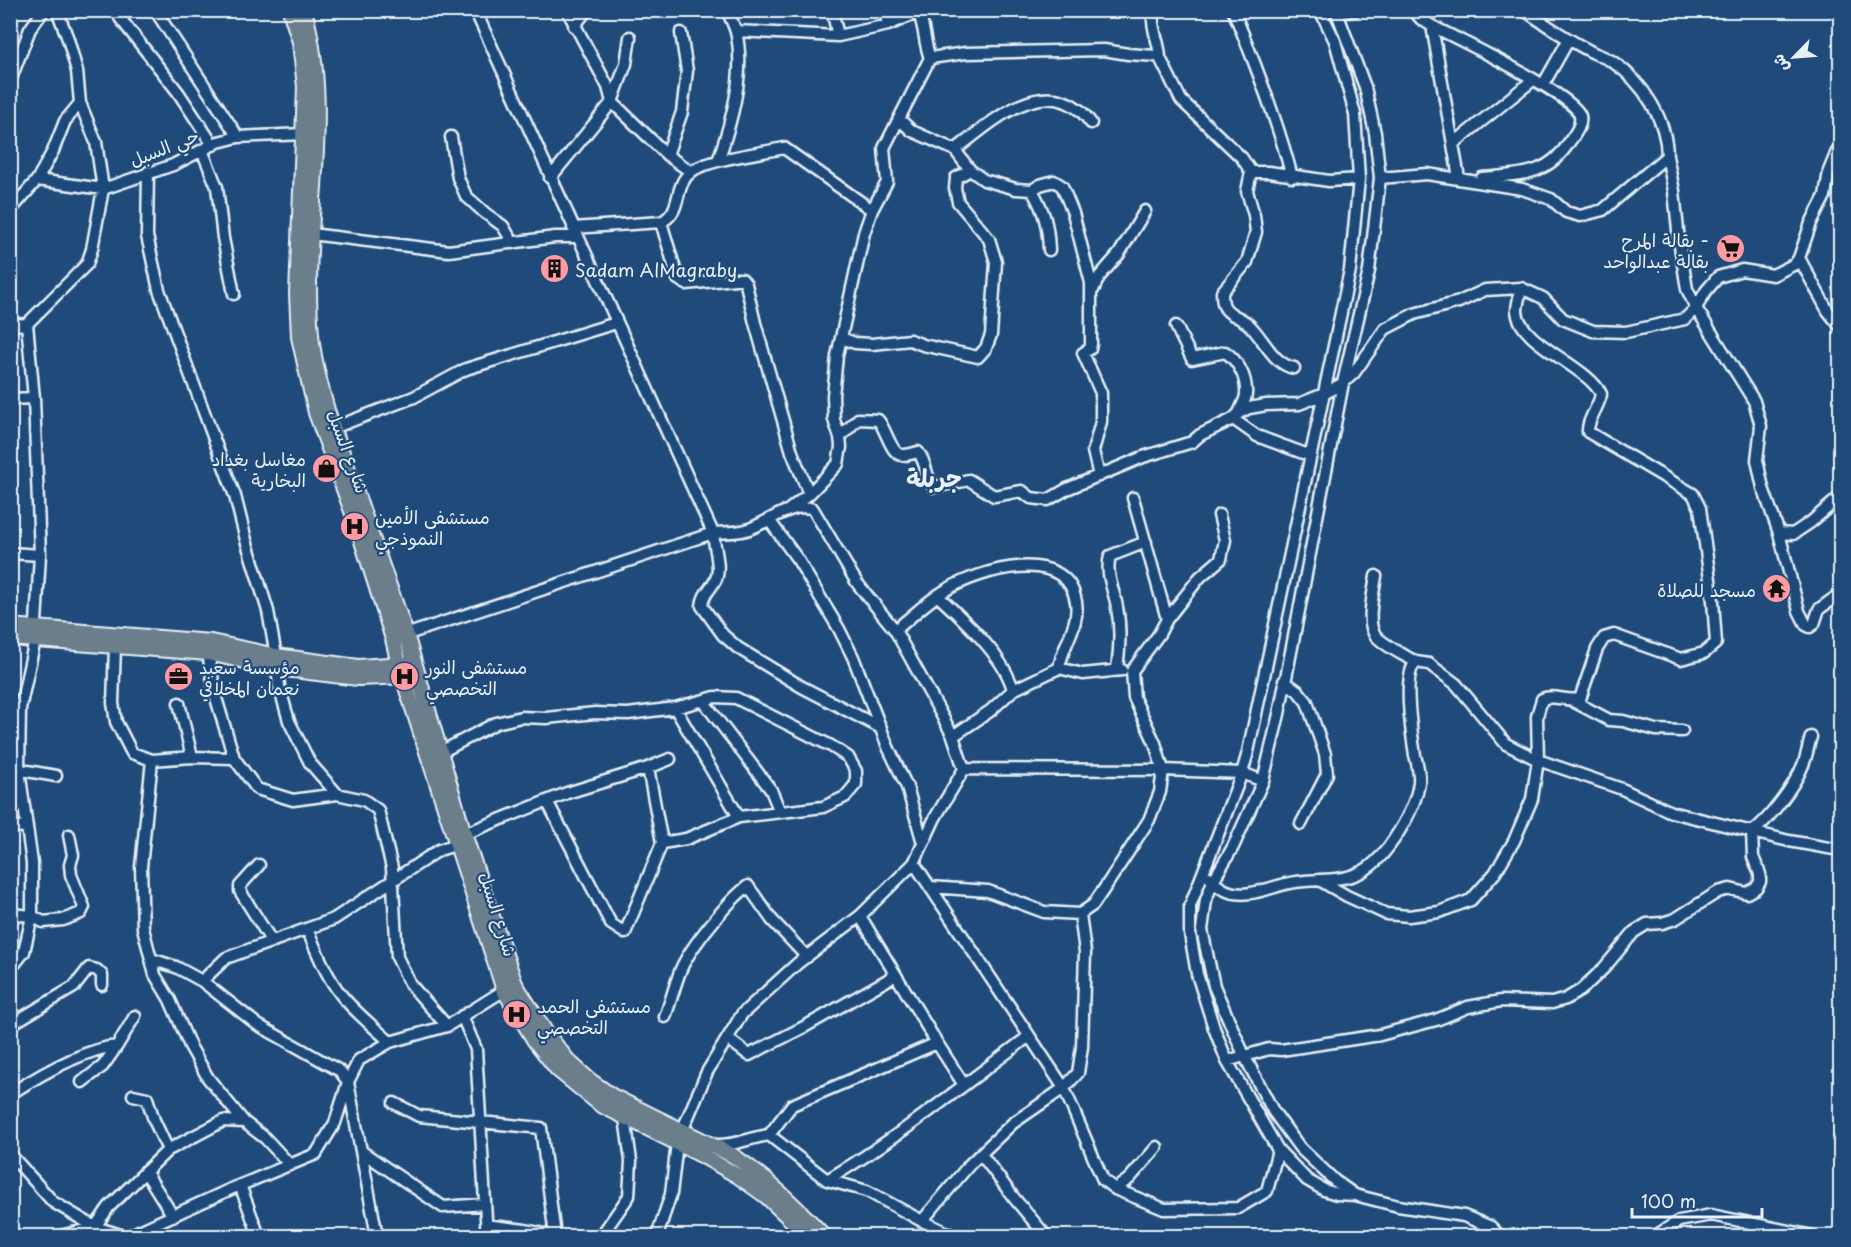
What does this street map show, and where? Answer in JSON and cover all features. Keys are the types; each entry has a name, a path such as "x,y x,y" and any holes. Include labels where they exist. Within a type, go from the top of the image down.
{"main road":[{"name":"شارع السبل","path":"290,10 300,42 305,87 297,294 299,337 316,413 400,637"},
{"name":"شارع السبل","path":"304,10 311,34 317,85 311,234 311,334 318,374 461,839 519,1017 557,1069 578,1088 601,1105 722,1166 766,1196 808,1236"},
{"path":"10,626 35,635 115,646 208,653 276,662 358,678 408,669"},
{"path":"10,638 35,635 211,642 276,662"},
{"name":"شارع السبل","path":"408,669 441,752 461,839"},
{"name":"شارع السبل","path":"509,987 568,1061 589,1080 612,1096 741,1161 776,1187 824,1236"}],"street":[{"path":"10,81 14,62 30,29 45,10"},
{"path":"10,326 27,324 87,264 104,189 96,142 80,103 77,71 57,10"},
{"path":"128,10 120,18 178,92 213,145"},
{"path":"155,10 238,137"},
{"path":"475,10 713,533 718,569 716,580 703,598 702,606 723,635 738,648 802,687 881,728"},
{"path":"567,10 608,87 612,102 668,155 691,172"},
{"path":"574,26 587,10"},
{"path":"718,161 735,110 739,51 736,31 727,10"},
{"path":"832,10 838,36"},
{"path":"885,10 888,25"},
{"path":"1158,10 1153,14 1152,23 1160,47 1160,58 1181,100 1242,158 1251,172 1247,191 1256,232 1247,262 1222,292 1223,305 1229,313 1251,327 1262,338 1271,353 1286,366 1294,368"},
{"path":"1233,10 1281,133 1292,177"},
{"path":"1320,10 1335,41 1355,114 1359,179 1350,270 1242,773 1190,906 1190,934 1197,974 1227,1061 1278,1150 1307,1180 1324,1190 1337,1194 1355,1195 1398,1206 1464,1216 1491,1227 1500,1236"},
{"path":"1355,1195 1335,1181 1300,1148 1274,1111 1244,1055 1214,986 1202,930 1206,900 1213,880 1233,847 1263,781 1307,577 1343,383 1369,271 1380,178 1375,133 1365,87 1337,12 1356,10"},
{"path":"1413,10 1432,26 1538,82 1575,106 1581,117 1579,128 1568,146 1548,166 1533,173 1465,179"},
{"path":"1524,10 1569,39 1612,61 1637,81 1661,123 1667,141 1667,156 1688,289 1696,308 1713,331 1754,401 1761,426 1756,460 1762,488 1779,533 1799,611 1806,625 1810,627 1814,624 1819,609 1840,594"},
{"path":"400,637 713,533 746,530 787,511 809,494 837,464 841,447 834,420 833,396 837,356 864,233 872,210 887,182 884,148 930,58 924,42 921,12 888,25 838,36 736,31"},
{"path":"1432,26 1453,144 1465,179"},
{"path":"668,155 682,112 687,71 681,33"},
{"path":"550,178 612,102 626,64 630,37"},
{"path":"1453,144 1538,82 1569,39"},
{"path":"930,58 966,53 1104,50 1160,58"},
{"path":"955,150 1003,113 1021,104 1042,99 1065,101 1079,109 1091,123"},
{"path":"10,211 37,180 53,151 65,121 80,103"},
{"path":"899,119 912,131 955,150 970,170 984,180 1016,189 1032,190 1054,181 1062,186 1078,228 1092,290 1091,344 1090,349 1083,353 1101,393 1101,422 1093,450 1099,476"},
{"name":"حي السبل","path":"37,180 104,189 173,165 213,145 238,137 304,134"},
{"path":"451,137 458,178 466,196 503,226 513,243"},
{"path":"840,437 858,419 878,420 883,425 890,445 899,454 918,452 922,456 930,483 934,487 969,480 994,496 1022,491 1031,498 1048,500 1067,489 1143,457 1192,442 1200,435 1249,408 1299,404 1324,394 1343,383 1354,373 1385,329 1414,314 1459,302 1485,290 1521,288 1543,298 1563,318 1593,331 1626,332 1685,320 1718,277 1742,270 1773,275 1795,264 1810,223 1825,196 1829,171 1840,144"},
{"path":"311,234 449,251 661,222 674,213 677,195 691,172 718,161 784,148 872,210"},
{"path":"202,150 217,187 223,238 234,294"},
{"path":"1380,178 1427,174 1522,189 1551,199 1566,212 1580,216 1604,210 1667,156"},
{"path":"842,338 855,343 872,344 910,340 978,357 987,348 991,335 996,262 989,239 958,202 955,188 956,178 970,170"},
{"path":"148,172 147,237 159,291 235,496 268,611 279,686 289,721 309,763 337,794"},
{"path":"1251,172 1269,172 1329,181 1359,179"},
{"path":"1032,190 1040,202 1047,224 1049,250"},
{"path":"1092,290 1119,254 1144,212"},
{"path":"661,222 678,279 687,284 742,279 746,284 792,452 809,494"},
{"path":"1799,258 1828,311 1840,326"},
{"path":"1521,288 1517,312 1522,326 1539,343 1599,390 1600,400 1588,425 1588,432 1693,494 1700,508 1713,601 1716,643 1704,653 1681,659 1614,635 1604,638 1597,649 1580,699 1573,701"},
{"path":"333,428 414,397 466,369 616,323"},
{"path":"10,970 24,952 32,916 32,863 15,769 20,709 35,635 39,555 34,398 27,324"},
{"path":"1176,326 1192,359 1225,352 1234,358 1245,379 1246,396 1236,416"},
{"path":"10,399 34,398"},
{"path":"1236,416 1257,436 1311,456"},
{"path":"1779,533 1793,534 1840,497"},
{"path":"1134,498 1167,619"},
{"path":"657,1236 671,1194 677,1143 707,1072 742,1014 807,957 860,916 914,863 964,769 952,736 895,630 857,583 813,509 806,506 787,511"},
{"path":"930,887 988,891 1044,912 1080,914 1093,905 1149,820 1160,792 1163,770 1155,743 1134,698 1131,671 1200,577 1221,559 1225,540 1219,515"},
{"path":"769,520 798,560 853,657 907,787 923,843"},
{"path":"1118,669 1121,640 1117,608 1107,567 1110,556 1146,542"},
{"path":"10,553 39,555"},
{"path":"895,630 946,590 979,575 1034,566 1052,569 1062,575 1076,599 1077,615 1063,651 1059,669"},
{"path":"1376,576 1371,606 1372,629 1376,637 1416,662 1429,664 1456,684 1506,744 1538,760 1623,789 1671,812 1840,850"},
{"path":"938,596 990,651 1010,678 1013,690"},
{"path":"115,646 113,704 116,722 132,753 152,760 192,757 234,758"},
{"path":"208,653 216,698 234,758 257,789 293,800 337,794 364,800 378,810 382,819 392,880 397,957 410,984 447,1026"},
{"path":"1203,871 1223,890 1243,894 1294,881 1344,878 1363,872 1387,850 1406,824 1419,782 1408,680 1411,666 1416,662"},
{"path":"952,736 990,711 1013,690 1059,669 1083,674 1118,669 1131,671"},
{"path":"1284,681 1298,691 1307,702 1325,754 1327,774 1301,824"},
{"path":"1319,880 1386,914 1409,916 1439,912 1472,900 1496,873 1514,841 1532,799 1538,760 1537,716 1542,699 1549,696 1573,701 1609,720 1623,721 1656,730 1682,731"},
{"path":"441,752 496,723 521,717 546,718 595,713 628,714 675,708 704,702 715,697 736,698 831,746 848,757 856,771 856,784 845,797 823,807 740,817 686,839 662,843"},
{"path":"704,702 771,790 780,812"},
{"path":"179,703 192,757"},
{"path":"675,708 740,817"},
{"path":"1752,832 1762,825 1776,809 1803,765 1810,737"},
{"path":"202,981 226,958 334,919 439,850 461,839 547,801 670,759"},
{"path":"152,760 141,867 144,928 155,975 170,1000 190,1047 207,1078 244,1122 265,1138 290,1165"},
{"path":"547,801 611,924 625,933 662,843 648,768"},
{"path":"15,769 56,776"},
{"path":"964,769 1163,770 1242,773 1263,781"},
{"path":"10,827 27,826"},
{"path":"1227,1061 1269,1049 1281,1050 1380,1035 1436,1020 1468,1007 1501,1001 1552,1003 1566,999 1581,990 1604,968 1634,932 1647,924 1675,919 1718,892 1730,889 1747,893 1756,888 1760,882 1760,874 1753,857 1752,832"},
{"path":"10,914 32,916 43,922 63,920 81,913 84,907 71,875 70,865 73,855 69,835"},
{"path":"914,863 1064,1088 1103,1180 1114,1189 1164,1209 1238,1208 1267,1191 1278,1150"},
{"path":"259,865 240,886 240,891 272,942"},
{"path":"665,1017 682,967 711,924 748,886 772,920 807,957"},
{"path":"922,1221 970,1164 1013,1123 1064,1088 1078,1073 1082,1047 1085,952 1080,914"},
{"path":"860,916 964,1085"},
{"path":"306,929 324,968 342,995 390,1042"},
{"path":"151,959 176,967 202,981 258,1025 340,1071 348,1082 377,1236"},
{"path":"10,1025 74,987 88,968 97,970 102,975 102,985"},
{"path":"728,1039 749,1055 896,975"},
{"path":"61,1236 97,1231 126,1236 316,1154 336,1123 348,1082 359,1060 390,1042 447,1026 509,987"},
{"path":"82,1082 103,1066 135,1016"},
{"path":"394,1103 419,1116 479,1120 541,1128 555,1236 525,1230 486,1231 479,1120 476,1049 462,1016"},
{"path":"827,1180 852,1165 1028,1037"},
{"path":"710,1145 730,1146 755,1137 769,1135 792,1105 937,1043"},
{"path":"10,1094 41,1075 105,1047 117,1046"},
{"path":"133,1095 147,1098 153,1120 168,1150"},
{"path":"602,1236 628,1196 631,1161 625,1118"},
{"path":"97,1231 109,1207 168,1150 223,1121 244,1122"},
{"path":"769,1135 827,1180 867,1191 954,1236"},
{"path":"1114,1189 1129,1179 1157,1147"},
{"path":"361,1151 443,1207 484,1204"},
{"path":"10,1154 53,1203 97,1231"},
{"path":"981,1154 1014,1198 1047,1236"},
{"path":"145,1171 173,1216"},
{"path":"240,1185 259,1236"},
{"path":"1655,1236 1679,1221 1711,1215 1814,1236"},
{"path":"596,1236 609,1225"}],"place":[{"name":"بقالة المرح - بقالة عبدالواحد","path":"1730,249"},
{"name":"Sadam AlMagraby","path":"554,269"},
{"name":"مغاسل بغداد البخارية","path":"327,468"},
{"name":"مستشفى الأمين النموذجي","path":"354,526"},
{"name":"مسجد للصلاة","path":"1777,589"},
{"name":"مؤسسة سعيد نعمان المخلافي","path":"178,676"},
{"name":"مستشفى النور التخصصي","path":"405,676"},
{"name":"مستشفى الحمد التخصصي","path":"516,1015"}],"district":[{"name":"جربلة","path":"934,477"}]}
